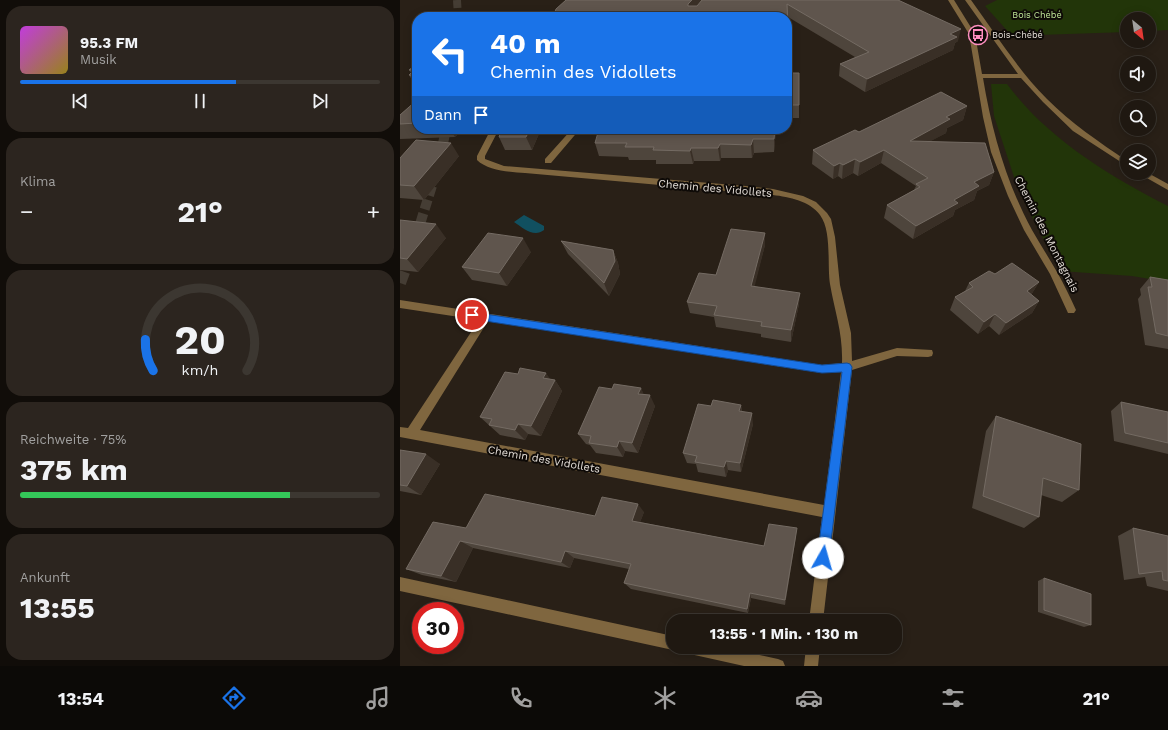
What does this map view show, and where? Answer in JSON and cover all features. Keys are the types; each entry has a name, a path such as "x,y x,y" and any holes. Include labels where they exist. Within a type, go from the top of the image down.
{"street":[{"name":"Chemin des Montagnais","path":"951,0 972,34 986,117 995,152 1012,196 1028,230 1054,274 1071,310"},
{"path":"968,0 1024,76 1045,101 1076,129 1120,159"},
{"path":"980,76 1024,76"},
{"name":"Chemin des Vidollets","path":"493,134 482,156 482,160 489,165 609,180 766,191 802,199 818,208 826,218 829,228 835,284 847,340 847,367 817,614"},
{"path":"548,161 572,134"},
{"path":"1155,180 1168,187"},
{"path":"400,304 822,369 847,367 897,352 928,353"},
{"path":"405,433 486,317"},
{"name":"Chemin des Vidollets","path":"405,433 829,512"},
{"path":"400,584 666,641"},
{"path":"722,654 778,666"},
{"path":"811,666 812,654"}],"green space":[{"name":"Bois Chébé","path":"997,0 1168,0 1168,30 1156,31 1156,12 1120,12 1120,32 1012,36 985,6"},
{"path":"991,84 1007,84 1023,104 1041,122 1080,154 1120,180 1168,206 1168,282 1132,276 1060,271 1015,180 994,116"}],"water":[{"path":"524,215 544,226 544,230 532,233 514,222"}],"building":[{"path":"566,0 692,0 688,6 697,6 702,0 898,0 961,29 950,34 957,37 867,79 840,64 869,52 787,4 787,12 555,12 556,9"},
{"path":"792,73 799,73 799,105 792,105"},
{"path":"941,92 967,106 946,117 950,119 910,141 985,143 994,172 974,182 979,186 954,200 958,203 916,226 887,205 920,187 916,184 928,178 884,150 860,162 855,159 843,165 840,163 834,166 813,150 855,130 859,132"},
{"path":"412,104 412,123 400,124 400,115"},
{"path":"500,134 528,134 526,137 499,137"},
{"path":"598,134 774,134 774,139 753,139 751,145 720,144 718,148 691,148 690,151 653,150 654,147 625,147 627,143 595,143"},
{"path":"416,140 451,143 414,186 400,185 400,158"},
{"path":"400,220 436,224 407,259 400,258"},
{"path":"731,229 765,233 751,286 800,293 791,330 761,326 762,322 714,315 717,306 687,302 699,273 716,275"},
{"path":"488,233 523,238 499,273 462,267"},
{"path":"561,241 613,250 615,261 604,283"},
{"path":"1012,263 1039,282 1027,291 1039,301 1006,323 995,314 984,322 955,297 973,287 969,283 989,271 995,274"},
{"path":"1150,277 1168,280 1168,336 1156,333 1148,287 1152,287"},
{"path":"520,368 546,373 543,378 555,380 531,426 518,424 515,430 489,425 492,419 480,417 505,372 518,374"},
{"path":"614,384 641,388 638,394 650,395 632,443 619,441 617,447 589,443 591,436 578,434 599,387 612,389"},
{"path":"713,400 741,405 739,411 752,413 740,463 726,461 724,467 695,462 697,456 683,453 698,404 711,406"},
{"path":"1121,402 1168,412 1168,443 1125,433"},
{"path":"996,416 1081,444 1079,490 1043,478 1039,517 983,496"},
{"path":"400,450 426,454 407,486 400,485"},
{"path":"485,494 595,516 602,497 638,504 632,521 764,546 769,524 797,528 785,600 750,593 747,609 624,583 631,564 565,551 561,562 460,541 441,576 406,569 433,522 466,528"},
{"path":"1133,528 1168,536 1168,581 1163,580 1162,571 1139,574"},
{"path":"1044,578 1091,594 1091,625 1044,610"}],"tunnel":[{"path":"457,0 458,12"},
{"path":"440,158 445,134"},
{"path":"416,237 435,176"},
{"path":"400,283 410,256"}],"place":[{"name":"Bois-Chébé","path":"978,35"}],"route":[{"path":"472,315 822,369 847,367 823,558"}]}
